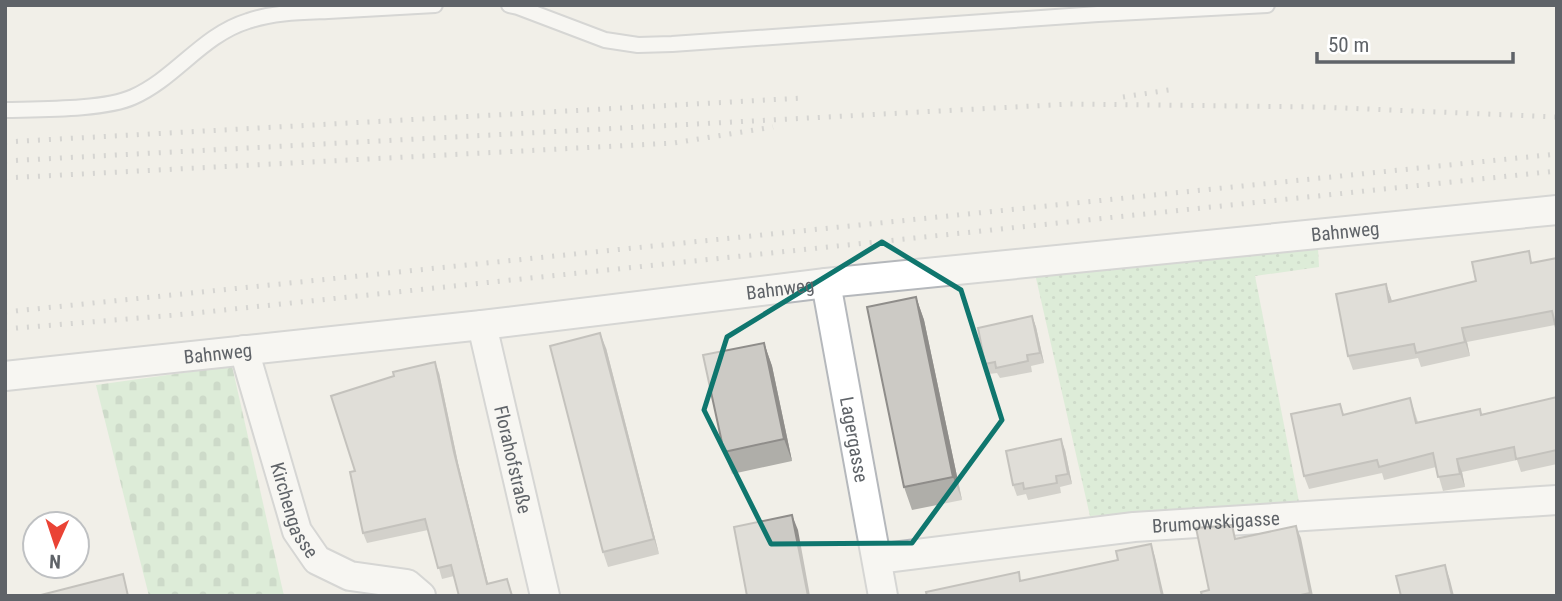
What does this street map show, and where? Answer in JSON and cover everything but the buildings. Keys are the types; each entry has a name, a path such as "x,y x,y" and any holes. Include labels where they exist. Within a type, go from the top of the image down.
{"street":[{"name":"Bahnweg","path":"5,376 482,325 826,283 1557,211"},
{"name":"Lagergasse","path":"826,283 883,596"},
{"name":"Florahofstraße","path":"482,325 545,596"},
{"name":"Kirchengasse","path":"244,350 297,531 317,560 350,576 407,584 421,596"},
{"name":"Brumowskigasse","path":"877,559 1134,527 1557,500"}],"lane":[{"path":"5,110 112,103 132,98 162,79 221,33 248,20 288,13 435,5"},
{"path":"509,5 518,6 606,40 638,45 1098,10 1266,5"}],"highlighted area":[{"path":"882,242 961,290 1002,420 912,543 771,544 704,410 727,337"}],"green space":[{"path":"1317,230 1319,267 1255,276 1299,502 1090,516 1031,256"},
{"path":"232,366 284,596 149,596 96,385"}],"railway":[{"path":"1123,97 1175,89"},
{"path":"5,142 803,98"},
{"path":"5,161 1070,104 1319,107 1557,117"},
{"path":"5,178 674,143 773,127"},
{"path":"5,312 1557,154"},
{"path":"5,329 176,315 1557,171"}]}
